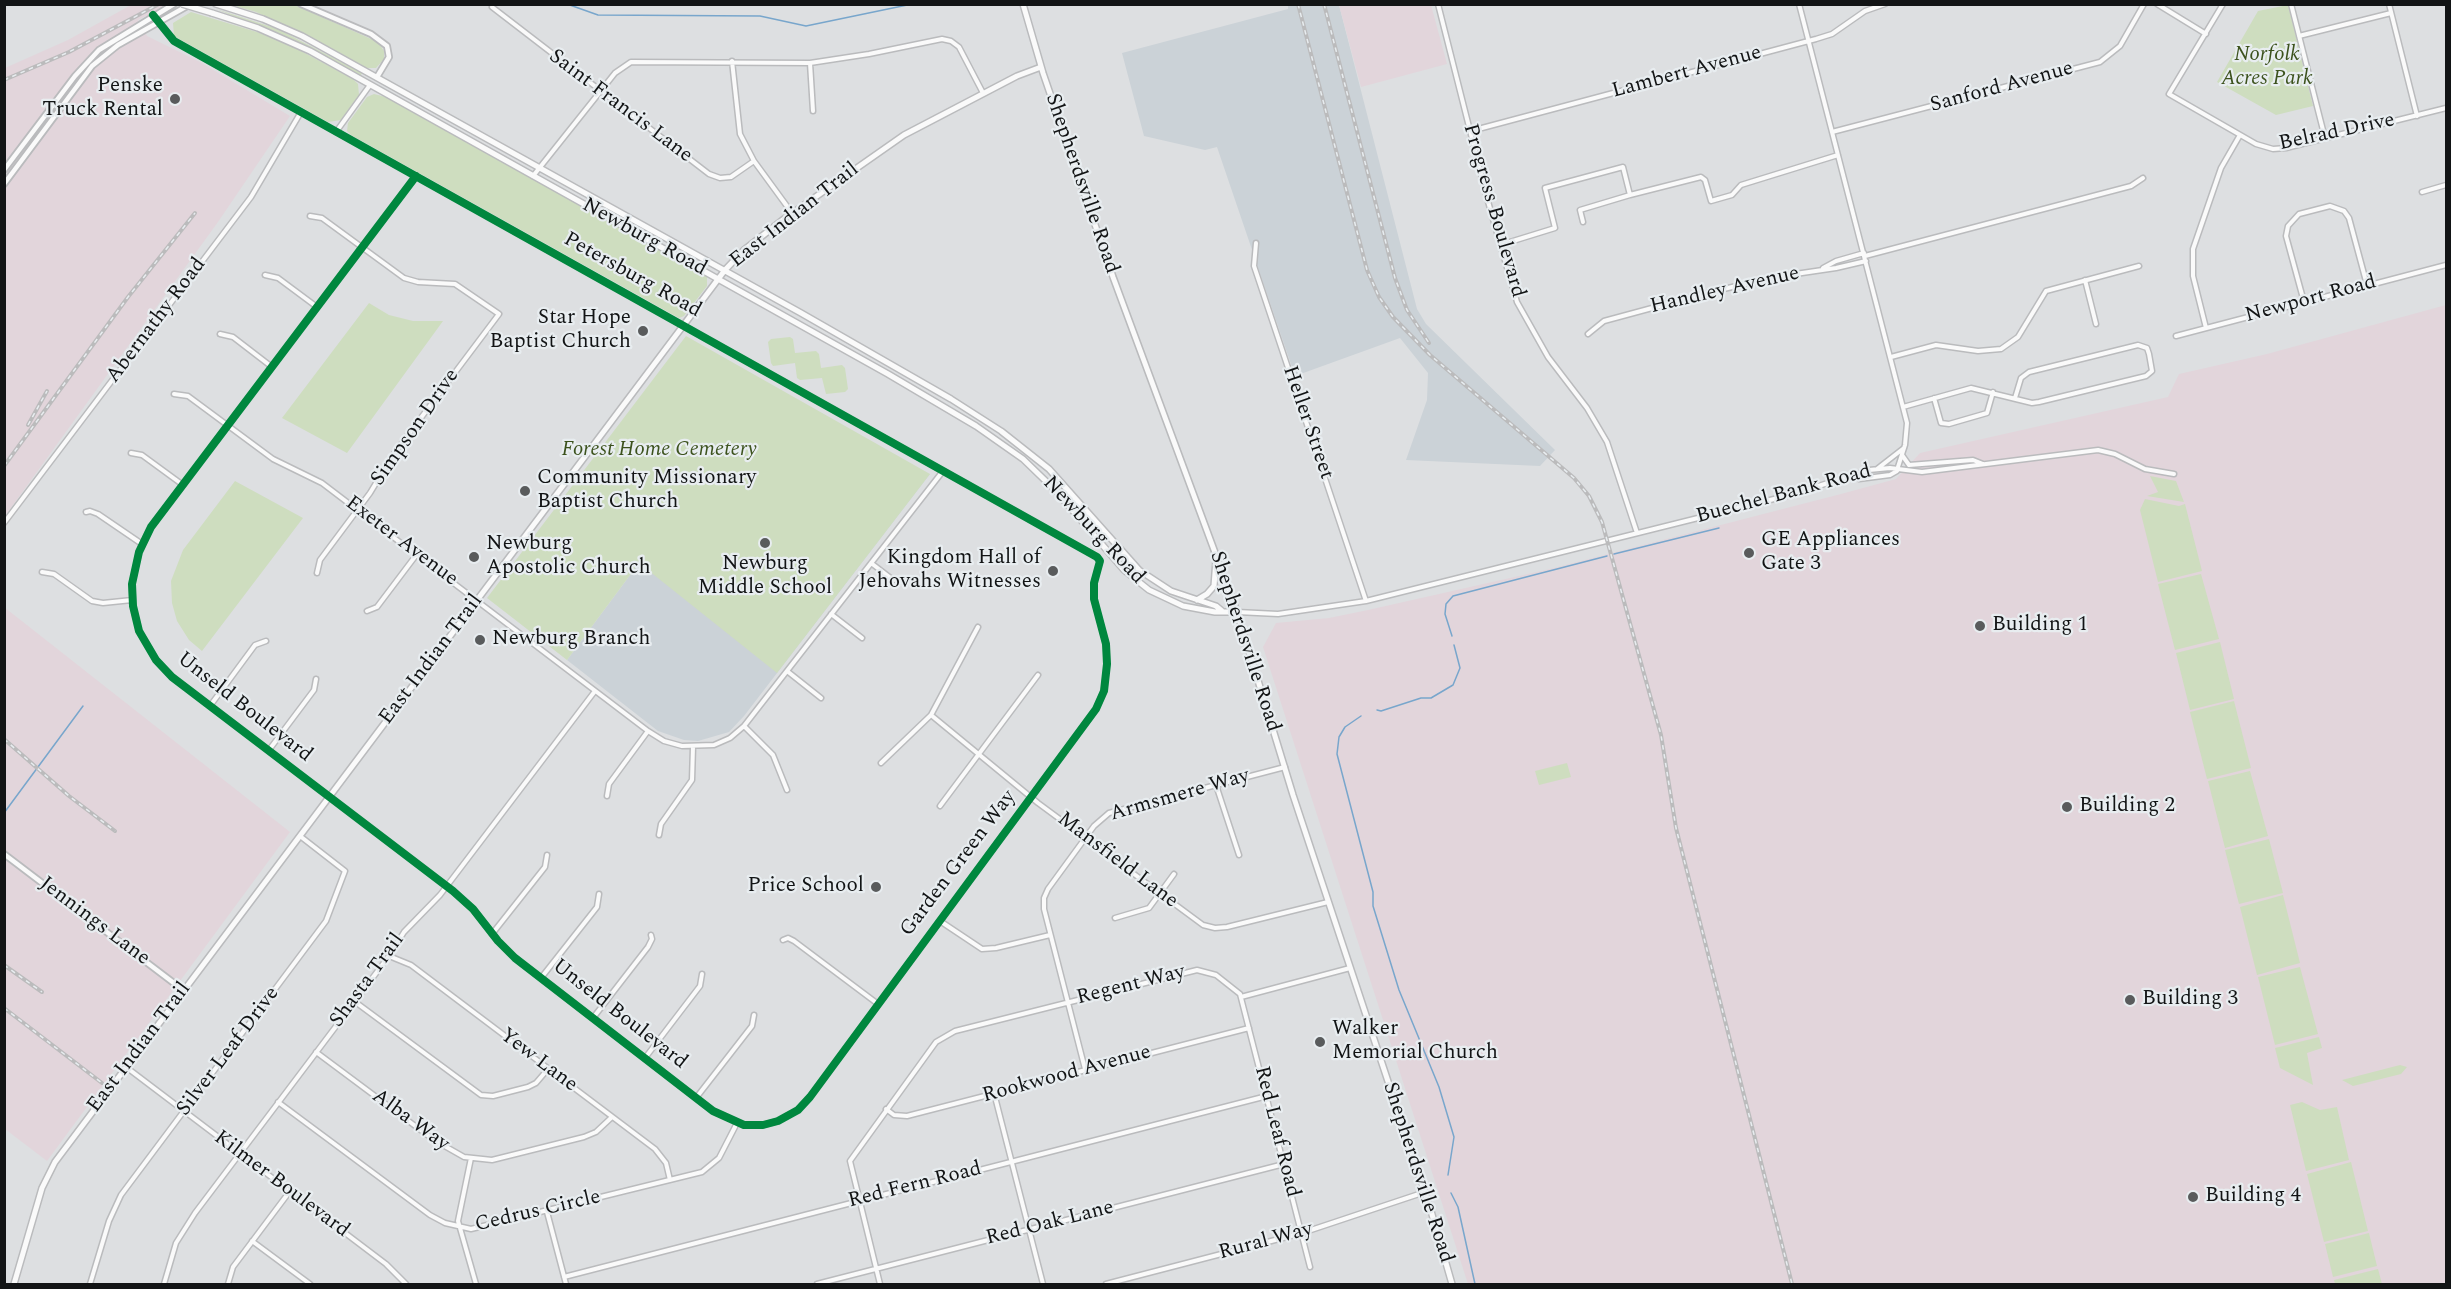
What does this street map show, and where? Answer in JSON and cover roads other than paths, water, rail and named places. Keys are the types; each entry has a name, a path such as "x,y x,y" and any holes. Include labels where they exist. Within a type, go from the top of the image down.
{"main road":[{"name":"Newburg Road","path":"182,4 258,28 310,51 888,374 1003,445 1045,480 1124,570 1149,590 1183,606 1215,612 1222,610 1237,612"},
{"name":"Newburg Road","path":"216,4 263,19 302,36 725,270 951,399 1001,431 1050,470 1139,570 1158,584 1222,610"},
{"name":"Shepherdsville Road","path":"1023,4 1041,67 1113,277 1237,612 1285,767 1425,1192 1452,1284"},
{"name":"East Indian Trail","path":"14,1284 47,1176 125,1067 725,270 744,250 792,213 904,135 983,93 1041,67"},
{"path":"1195,600 1207,594 1214,586 1215,553"}],"street":[{"path":"4,170 86,63 99,50 174,4"},
{"path":"4,184 93,66 118,45 191,4"},
{"path":"301,4 371,34 387,46 389,57 377,77"},
{"name":"Progress Boulevard","path":"1438,4 1500,244 1518,302 1536,340 1588,410 1607,442 1636,533"},
{"name":"Buechel Bank Road","path":"1237,612 1278,614 1366,601 1877,469 1897,470 1905,447 1907,428 1903,407 1799,4"},
{"name":"Lambert Avenue","path":"1482,128 1832,34 1858,14 1885,4"},
{"name":"Sanford Avenue","path":"1832,132 2100,62 2115,52 2144,4"},
{"path":"2157,4 2206,34 2223,4"},
{"path":"2291,4 2325,138"},
{"path":"2389,4 2417,116"},
{"name":"Saint Francis Lane","path":"492,7 712,176 731,177 754,161"},
{"path":"2299,36 2391,13"},
{"name":"Petersburg Road","path":"153,15 174,41 1100,561"},
{"name":"Belrad Drive","path":"2206,34 2169,94 2256,144 2273,149 2446,108"},
{"path":"533,176 615,73 631,62 810,63 948,40 959,47 983,93"},
{"path":"732,62 737,127 754,161 792,213"},
{"path":"810,63 813,111"},
{"path":"336,132 370,85"},
{"name":"Abernathy Road","path":"4,523 251,197 301,112"},
{"path":"2206,328 2193,276 2193,249 2222,168 2240,135"},
{"path":"1583,222 1580,210 1630,195 1701,177 1705,180 1711,201 1732,195 1741,185 1838,155"},
{"path":"1500,244 1555,228 1545,188 1623,167 1630,195"},
{"name":"Unseld Boulevard","path":"416,176 151,527 142,544 134,568 132,600 139,631 156,660 172,677 446,886 473,909 504,948 542,978 720,1116 737,1123"},
{"name":"Handley Avenue","path":"1588,334 1604,321 1775,276 1820,270 2131,186 2142,178"},
{"path":"2422,192 2446,185"},
{"path":"2304,302 2286,236 2288,226 2300,214 2330,206 2344,211 2349,218 2367,285"},
{"path":"310,216 322,218 362,248"},
{"name":"Heller Street","path":"1256,243 1254,266 1366,601"},
{"name":"Simpson Drive","path":"317,573 320,560 358,510 401,444 499,314 455,284 418,282 404,278 362,248"},
{"path":"1820,270 1836,261 1865,256"},
{"name":"Newport Road","path":"2176,336 2446,265"},
{"path":"1890,357 1936,345 1978,351 2001,349 2018,336 2043,293 2139,266"},
{"path":"265,275 278,278 317,307"},
{"path":"2085,280 2096,324"},
{"path":"220,334 233,337 272,367"},
{"path":"1903,407 1971,388 2032,403 2146,376 2152,367 2149,354 2143,345 2138,345 2029,372 2021,378 2015,398"},
{"path":"1934,398 1941,423 1949,423 1987,413 1994,393"},
{"name":"Exeter Avenue","path":"174,394 188,396 273,459 313,477 648,731 664,741 693,747 720,742 744,726 943,471"},
{"path":"1877,469 1905,447"},
{"path":"1853,477 1858,479 1890,475 1897,470 1922,471 1984,465 2097,450 2115,454 2145,469 2174,474"},
{"path":"131,453 142,455 183,485"},
{"path":"1902,455 1909,465 1973,460 1984,465"},
{"path":"86,512 98,514 142,544"},
{"path":"367,611 377,607 417,554"},
{"name":"Garden Green Way","path":"737,1123 753,1126 770,1124 798,1110 1091,717 1104,691 1108,653 1094,590 1100,561"},
{"path":"871,563 896,581 905,582"},
{"path":"42,572 54,574 92,601 103,603 132,600"},
{"path":"831,614 862,638"},
{"path":"881,763 931,715 978,627"},
{"path":"210,705 255,645 266,640"},
{"path":"787,671 821,698"},
{"path":"940,806 1038,675"},
{"path":"269,750 314,690 316,679"},
{"name":"Shasta Trail","path":"164,1284 170,1259 182,1230 389,956 404,932 446,886 595,691"},
{"name":"Mansfield Lane","path":"931,715 1085,838 1203,925 1215,928 1329,902"},
{"path":"744,726 772,755 787,790"},
{"path":"607,796 609,784 648,731"},
{"path":"659,836 660,824 692,780 693,747"},
{"name":"Armsmere Way","path":"1085,1070 1050,935 1044,898 1085,838 1100,819 1109,813 1285,767"},
{"path":"1216,785 1239,855"},
{"name":"Silver Leaf Drive","path":"90,1284 108,1221 117,1203 323,925 343,881 344,869 300,836"},
{"name":"Jennings Lane","path":"4,854 183,990"},
{"path":"492,934 545,867 547,855"},
{"path":"1115,918 1146,910 1174,874"},
{"path":"542,978 597,907 599,894"},
{"path":"940,921 975,947 986,950 1050,935"},
{"path":"593,1018 648,947 652,939 651,934"},
{"path":"783,940 794,941 878,1004"},
{"name":"Yew Lane","path":"389,956 411,965 659,1152 666,1163 670,1181"},
{"path":"1241,996 1351,968"},
{"name":"Regent Way","path":"885,1109 939,1039 955,1032 1197,970 1216,975 1241,996"},
{"path":"645,1058 700,986 704,979 702,974"},
{"name":"Red Leaf Road","path":"1241,996 1311,1267"},
{"path":"354,1001 481,1095 493,1096 533,1085 548,1069"},
{"path":"696,1098 752,1026 754,1014"},
{"name":"Rookwood Avenue","path":"885,1109 894,1115 907,1116 1249,1028"},
{"name":"Alba Way","path":"316,1052 441,1145 458,1155 471,1158 492,1160 505,1158 584,1137 599,1130 612,1117"},
{"name":"Kilmer Boulevard","path":"125,1067 386,1264 405,1284"},
{"path":"994,1093 1043,1284"},
{"name":"Red Fern Road","path":"564,1276 1267,1096"},
{"name":"Cedrus Circle","path":"278,1102 430,1215 461,1227 481,1228 702,1172 713,1165 727,1145 737,1123"},
{"path":"880,1284 850,1161 885,1109"},
{"path":"471,1158 458,1221 476,1284"},
{"name":"Red Oak Lane","path":"817,1284 1284,1164"},
{"path":"228,1284 233,1267 290,1191"},
{"name":"Rural Way","path":"1106,1284 1302,1233 1425,1192"},
{"path":"547,1212 566,1284"},
{"path":"252,1241 310,1284"}],"waterway":[{"path":"567,4 598,15 760,16 806,26 912,4"},
{"path":"1614,554 1719,528"},
{"path":"1452,636 1445,614 1446,604 1453,596 1607,556"},
{"path":"1377,710 1381,711 1421,698 1431,698 1453,685 1460,668 1454,645"},
{"path":"4,813 83,706"},
{"path":"1361,716 1345,727 1339,737 1337,754 1373,892 1373,906 1399,990 1439,1087 1454,1137 1448,1175"},
{"path":"1451,1193 1458,1207 1475,1284"}],"railway":[{"path":"4,80 69,52 159,4"},
{"path":"1298,4 1367,270 1379,297 1393,317 1430,355 1574,478 1589,496 1602,522 1661,735 1676,828 1792,1284"},
{"path":"1324,4 1395,278 1407,310 1429,343"},
{"path":"4,466 128,297 195,213"},
{"path":"28,425 47,391"},
{"path":"4,739 69,796 115,831"},
{"path":"4,965 42,992"},
{"path":"4,1008 102,1083"}],"place":[{"name":"Penske Truck Rental","path":"175,99"},
{"name":"Star Hope Baptist Church","path":"643,331"},
{"name":"Community Missionary Baptist Church","path":"525,491"},
{"name":"Newburg Middle School","path":"765,543"},
{"name":"GE Appliances Gate 3","path":"1749,553"},
{"name":"Newburg Apostolic Church","path":"474,557"},
{"name":"Kingdom Hall of Jehovahs Witnesses","path":"1053,571"},
{"name":"Building 1","path":"1980,626"},
{"name":"Newburg Branch","path":"480,640"},
{"name":"Building 2","path":"2067,807"},
{"name":"Price School","path":"876,887"},
{"name":"Building 3","path":"2130,1000"},
{"name":"Walker Memorial Church","path":"1320,1042"},
{"name":"Building 4","path":"2193,1197"}],"park label":[{"name":"Norfolk Acres Park","path":"2267,68"},
{"name":"Forest Home Cemetery","path":"659,451"}]}
